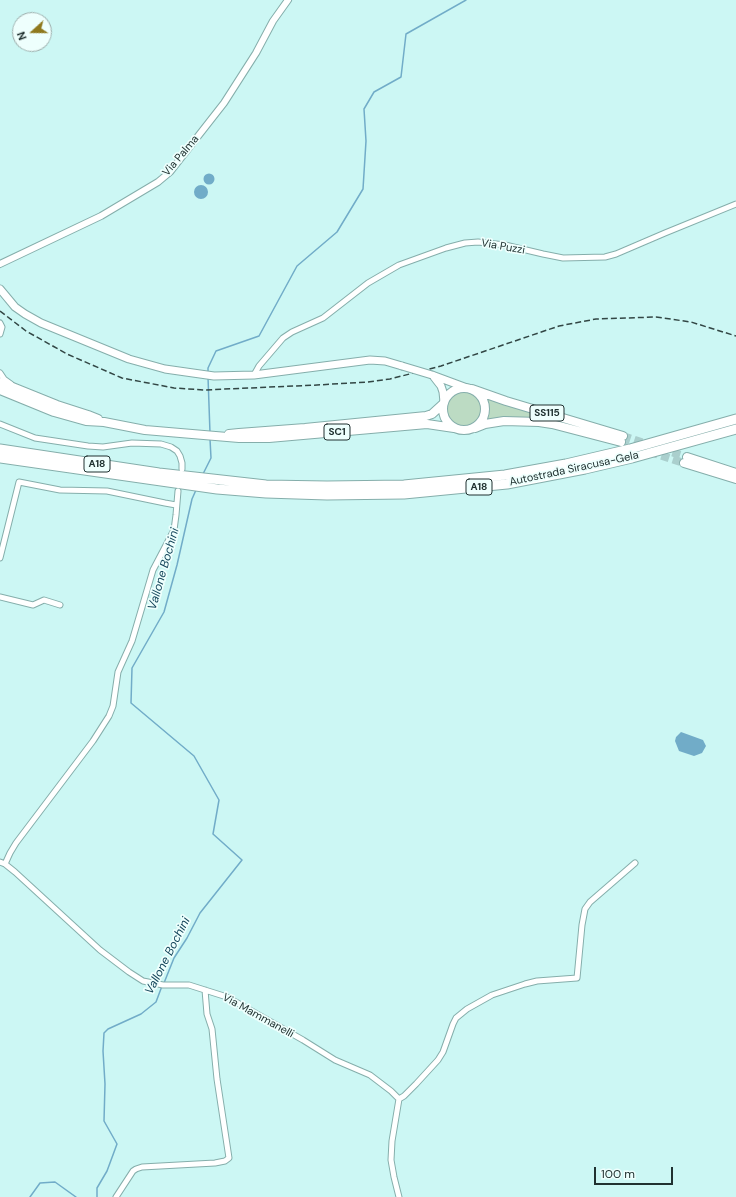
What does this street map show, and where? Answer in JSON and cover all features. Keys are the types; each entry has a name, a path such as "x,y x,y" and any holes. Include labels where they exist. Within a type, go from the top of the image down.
{"highway":[{"name":"Autostrada Siracusa-Gela","path":"217,485 404,485 505,475 566,464 630,449 736,419"},
{"name":"Autostrada Siracusa-Gela","path":"217,485 266,493 327,495 397,494 506,484 632,458 736,429"},
{"name":"A18","path":"0,449 159,473 194,482"},
{"name":"A18","path":"0,458 217,485"}],"main road":[{"path":"0,289 16,307 41,323 129,359 165,370 214,376 254,375 370,360 385,361 470,388 481,395 485,405 485,415 475,428 465,430 454,428 446,421 444,416 443,392 441,386 432,376"},
{"path":"0,382 57,406 88,415 104,422"},
{"path":"443,404 447,396 452,391 460,388 470,388"},
{"name":"SS115","path":"470,388 622,439 539,422 504,421 484,424 475,428"},
{"path":"0,390 54,412 86,420 144,430 218,436"},
{"name":"SC1","path":"218,436 426,416 432,414 443,404"},
{"name":"SC1","path":"218,436 269,438 427,424 454,428"},
{"path":"685,460 723,469 736,476 685,460"}],"street":[{"name":"Via Palma","path":"0,264 101,216 158,182 170,172 224,103 256,53 273,21 288,0"},
{"name":"Via Puzzi","path":"254,375 259,366 283,338 292,332 323,318 380,274 399,265 446,248 465,243 478,242 505,245 563,258 605,257 616,254 736,204"},
{"path":"0,322 2,327 0,334"},
{"path":"0,373 4,379 18,390"},
{"path":"0,424 35,438 88,446 104,447 132,443 161,444 171,447 177,451 182,463 182,469"},
{"path":"0,558 19,482 60,490 107,491 176,504"},
{"path":"3,863 109,716 113,706 118,672 132,641 153,570 174,530 178,491"},
{"path":"0,597 33,604 38,604 44,600 60,605"},
{"name":"Via Mammanelli","path":"3,863 100,950 143,981 163,985 189,985 227,996 335,1060 370,1075 399,1098"},
{"path":"399,1197 391,1160 392,1141 399,1098 404,1096 438,1060 443,1052 452,1024 456,1018 467,1009 492,995 525,984 537,981 577,978 585,909 590,902 635,863"},
{"path":"116,1197 133,1171 136,1169 142,1167 225,1161 230,1158 217,1079 212,1029 208,1014 205,990"}],"green space":[{"path":"467,391 477,396 481,402 481,416 477,422 471,426 461,427 451,422 447,416 446,406 451,396 457,392"},
{"path":"486,398 538,414 539,417 486,420 488,409"}],"water":[{"path":"209,173 213,175 215,179 213,183 209,185 205,183 203,179 205,175"},
{"path":"201,185 206,187 208,192 206,197 201,199 196,197 194,192 196,187"},
{"path":"681,732 703,740 706,746 702,753 694,756 679,751 675,741 676,737"}],"waterway":[{"name":"Vallone Bochini","path":"208,373 208,368 216,351 259,336 297,266 337,232 363,189 366,141 364,109 374,92 401,77 406,34 466,0"},
{"name":"Vallone Bochini","path":"208,377 210,433"},
{"name":"Vallone Bochini","path":"203,474 211,458 210,439"},
{"name":"Vallone Bochini","path":"164,983 174,958 187,938 200,913 242,860 213,834 219,800 194,756 131,703 132,668 164,612 177,565 192,499 196,490"},
{"name":"Vallone Bochini","path":"97,1197 97,1188 107,1171 117,1144 104,1121 104,1033 108,1029 141,1014 156,1002 162,986"},
{"name":"Vallone Bochini","path":"30,1197 40,1183 55,1182 76,1197"}],"tunnel":[{"path":"623,436 650,445"},
{"path":"621,442 639,448"},
{"path":"661,449 687,457"},
{"path":"650,452 684,463"}],"railway":[{"path":"0,311 26,331 67,354 122,378 174,388 204,390 368,382 390,379 441,366 559,326 596,319 656,317 691,322 736,336"}]}
